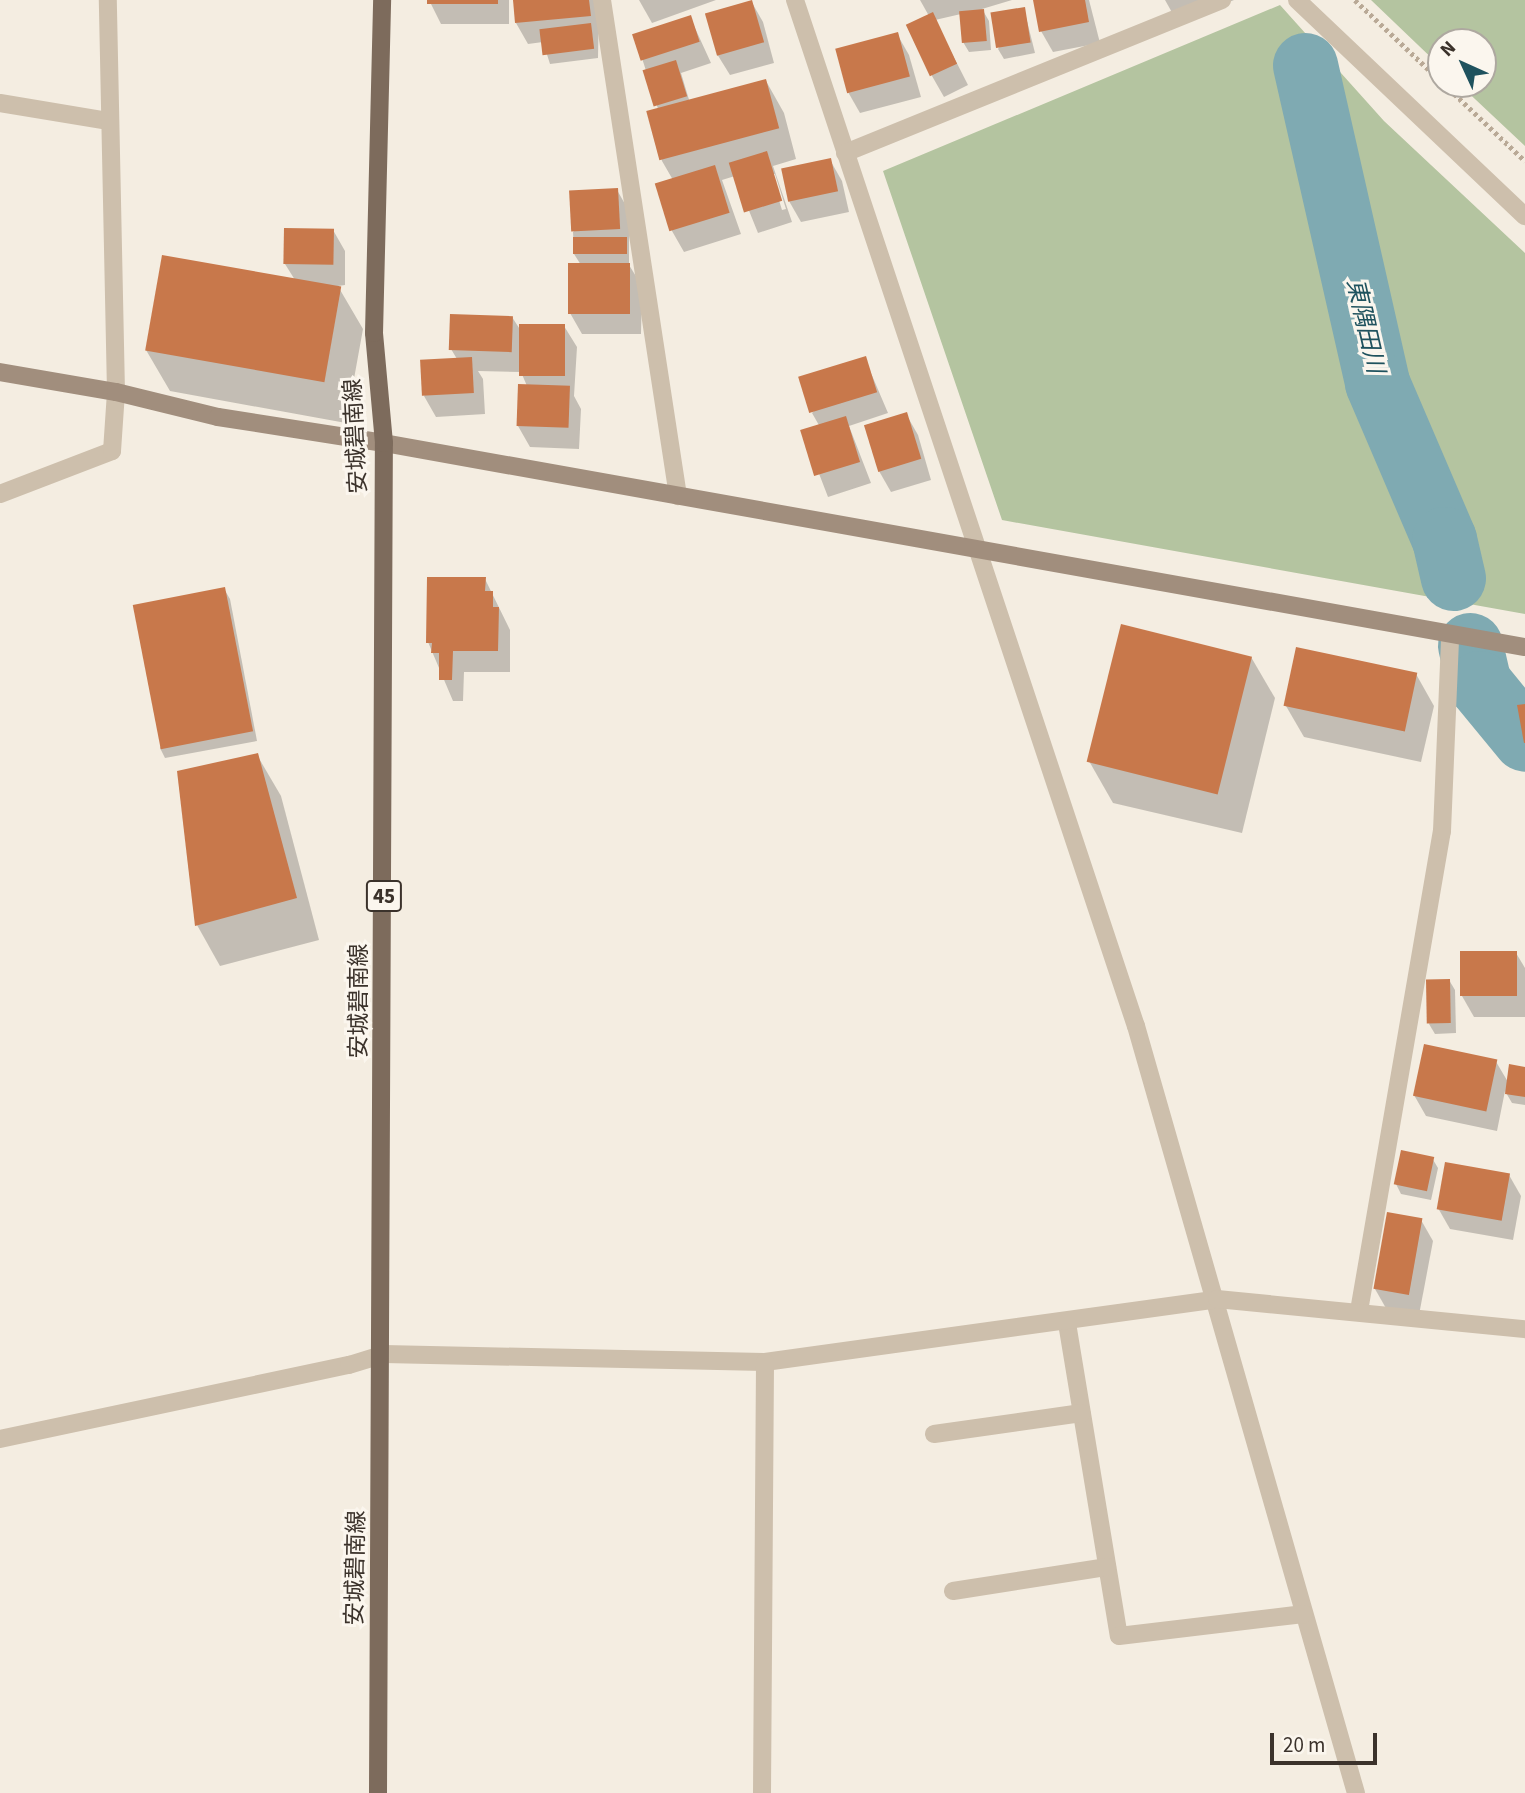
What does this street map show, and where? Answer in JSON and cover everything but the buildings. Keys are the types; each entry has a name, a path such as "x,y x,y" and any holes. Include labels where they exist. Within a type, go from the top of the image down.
{"main road":[{"name":"安城碧南線","path":"378,1793 384,1354 384,443 374,333 382,0"}],"street":[{"path":"0,494 112,451 116,392 108,121 108,0"},
{"path":"602,0 678,496"},
{"path":"795,0 1136,1026 1172,1162 1217,1299 1356,1793"},
{"path":"845,153 1222,0"},
{"path":"1297,0 1525,216"},
{"path":"0,103 108,121"},
{"path":"0,372 116,392 218,417 384,443 1450,637 1525,647"},
{"path":"1359,1311 1442,831 1450,637"},
{"path":"0,1439 349,1365 384,1354 765,1362 1067,1323 1217,1299 1525,1329"},
{"path":"1067,1323 1119,1636 1304,1614"},
{"path":"762,1793 765,1362"},
{"path":"934,1434 1082,1413"},
{"path":"953,1591 1107,1567"}],"path":[{"path":"1355,0 1427,69"},
{"path":"1458,98 1525,161"}],"green space":[{"path":"1371,0 1525,0 1525,146 1474,98 1497,98 1497,28 1427,28 1427,54"},
{"path":"1280,5 1384,121 1525,253 1525,614 1002,520 883,171"}],"waterway":[{"name":"東隅田川","path":"1305,65 1377,383 1444,539 1453,578"},
{"name":"東隅田川","path":"1470,645 1479,683 1525,739"}]}
